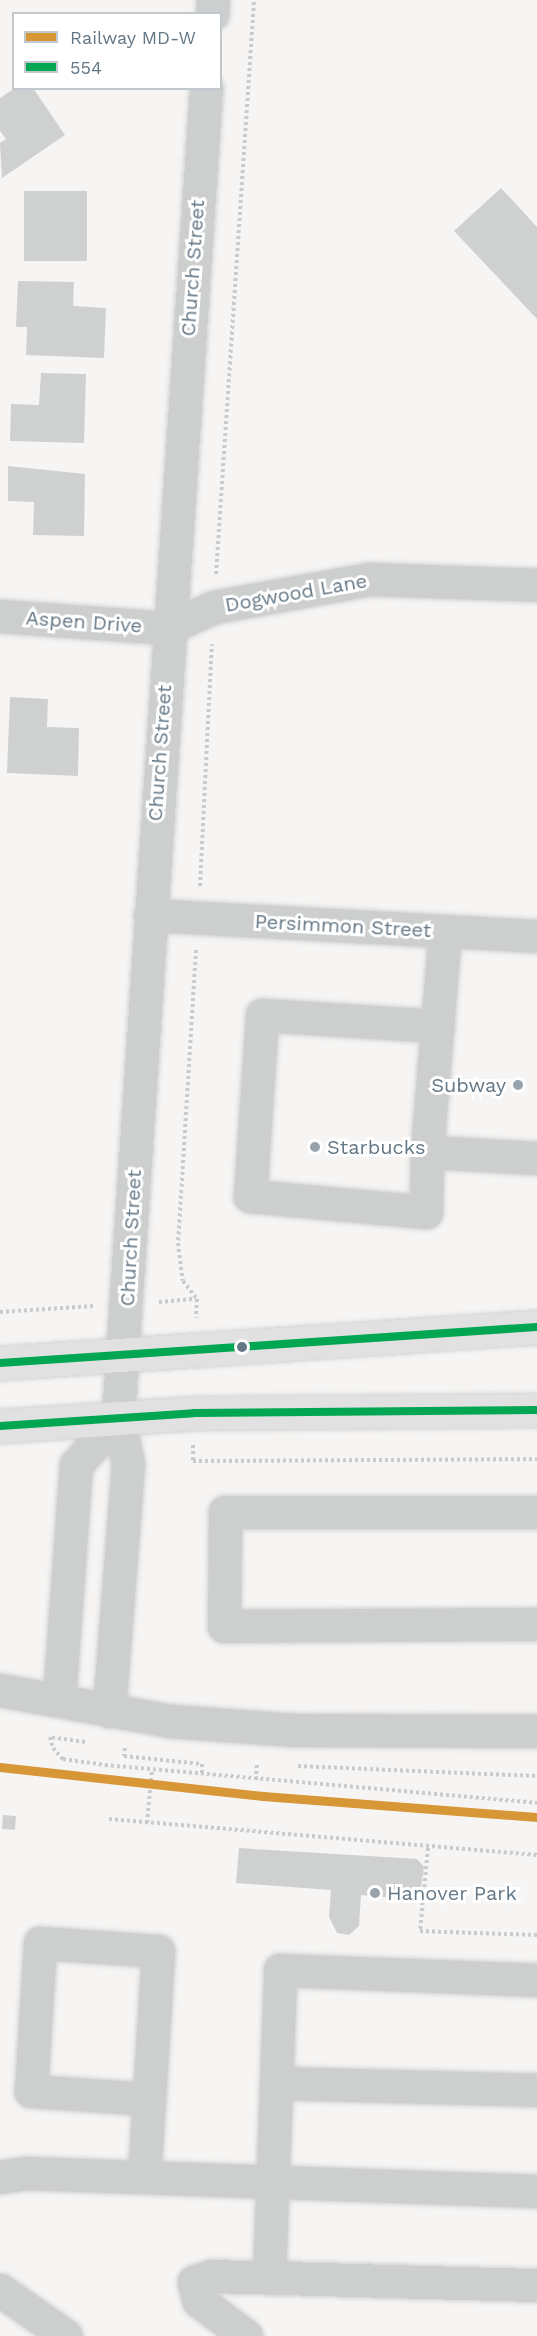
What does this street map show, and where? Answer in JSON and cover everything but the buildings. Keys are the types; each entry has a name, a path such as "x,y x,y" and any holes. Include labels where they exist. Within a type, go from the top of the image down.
{"highway":[{"path":"0,1364 537,1327"},
{"path":"0,1426 118,1417 537,1410"}],"street":[{"name":"Church Street","path":"110,1711 128,1464 118,1417 168,628 206,90"},
{"name":"Dogwood Lane","path":"168,628 214,607 369,579 537,585"},
{"name":"Aspen Drive","path":"0,616 168,628"},
{"name":"Persimmon Street","path":"150,915 537,936"},
{"path":"438,1026 262,1015 250,1196 426,1212 427,1152 438,1026 446,931"},
{"path":"427,1152 537,1158"},
{"path":"59,1700 76,1465 118,1417"},
{"path":"537,1512 225,1512 224,1626 537,1624"},
{"path":"0,1690 171,1721 294,1730 537,1731"},
{"path":"144,2177 149,2099 158,1951 40,1943 31,2091 149,2099"},
{"path":"269,2277 280,1970 537,1980"},
{"path":"276,2083 537,2090"},
{"path":"0,2177 25,2173 537,2191"},
{"path":"246,2336 199,2301 194,2282 211,2276 537,2285"},
{"path":"0,2290 66,2336"}],"path":[{"path":"197,1299 183,1281 178,1243 214,607 254,0"},
{"path":"0,1312 56,1308"},
{"path":"193,1461 537,1459"},
{"path":"51,1737 53,1748 63,1759 256,1780 537,1803"},
{"path":"124,1748 124,1756 202,1764 201,1774"},
{"path":"256,1780 257,1762"},
{"path":"147,1823 152,1770"},
{"path":"109,1819 428,1848 537,1855"},
{"path":"428,1848 420,1931 537,1935"}],"rail line":[{"name":"MD-W","path":"0,1767 263,1796 537,1817"}],"transit line":[{"name":"554","path":"0,1363 537,1327"},
{"name":"554","path":"0,1426 194,1413 537,1410"}],"place":[{"name":"Subway","path":"518,1085"},
{"name":"Starbucks","path":"315,1147"},
{"name":"Hanover Park","path":"375,1893"}]}
